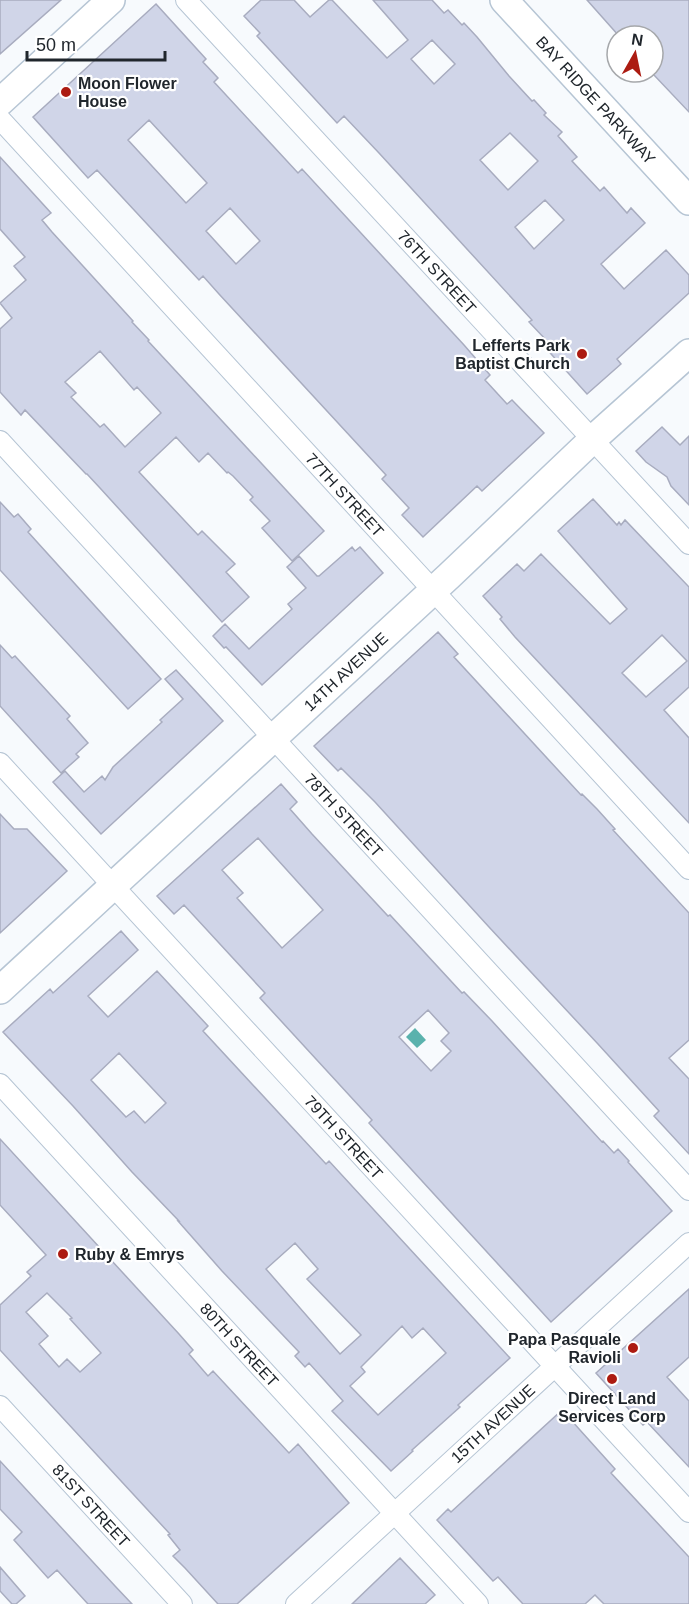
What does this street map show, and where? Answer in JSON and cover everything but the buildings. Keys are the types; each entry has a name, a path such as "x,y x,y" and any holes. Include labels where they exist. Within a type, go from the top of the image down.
{"main road":[{"path":"0,102 111,0"},
{"name":"BAY RIDGE PARKWAY","path":"504,0 689,201"},
{"name":"14TH AVENUE","path":"0,990 689,353"}],"street":[{"name":"76TH STREET","path":"186,0 689,544"},
{"name":"77TH STREET","path":"0,119 689,869"},
{"name":"78TH STREET","path":"0,441 689,1190"},
{"name":"79TH STREET","path":"0,762 689,1512"},
{"name":"80TH STREET","path":"0,1084 478,1604"},
{"name":"15TH AVENUE","path":"296,1604 689,1243"},
{"name":"81ST STREET","path":"0,1406 182,1604"}],"water":[{"path":"415,1028 426,1040 417,1048 406,1037"}],"place":[{"name":"Moon Flower House","path":"66,92"},
{"name":"Lefferts Park Baptist Church","path":"582,354"},
{"name":"Ruby & Emrys","path":"63,1254"},
{"name":"Papa Pasquale Ravioli","path":"633,1348"},
{"name":"Direct Land Services Corp","path":"612,1379"}]}
